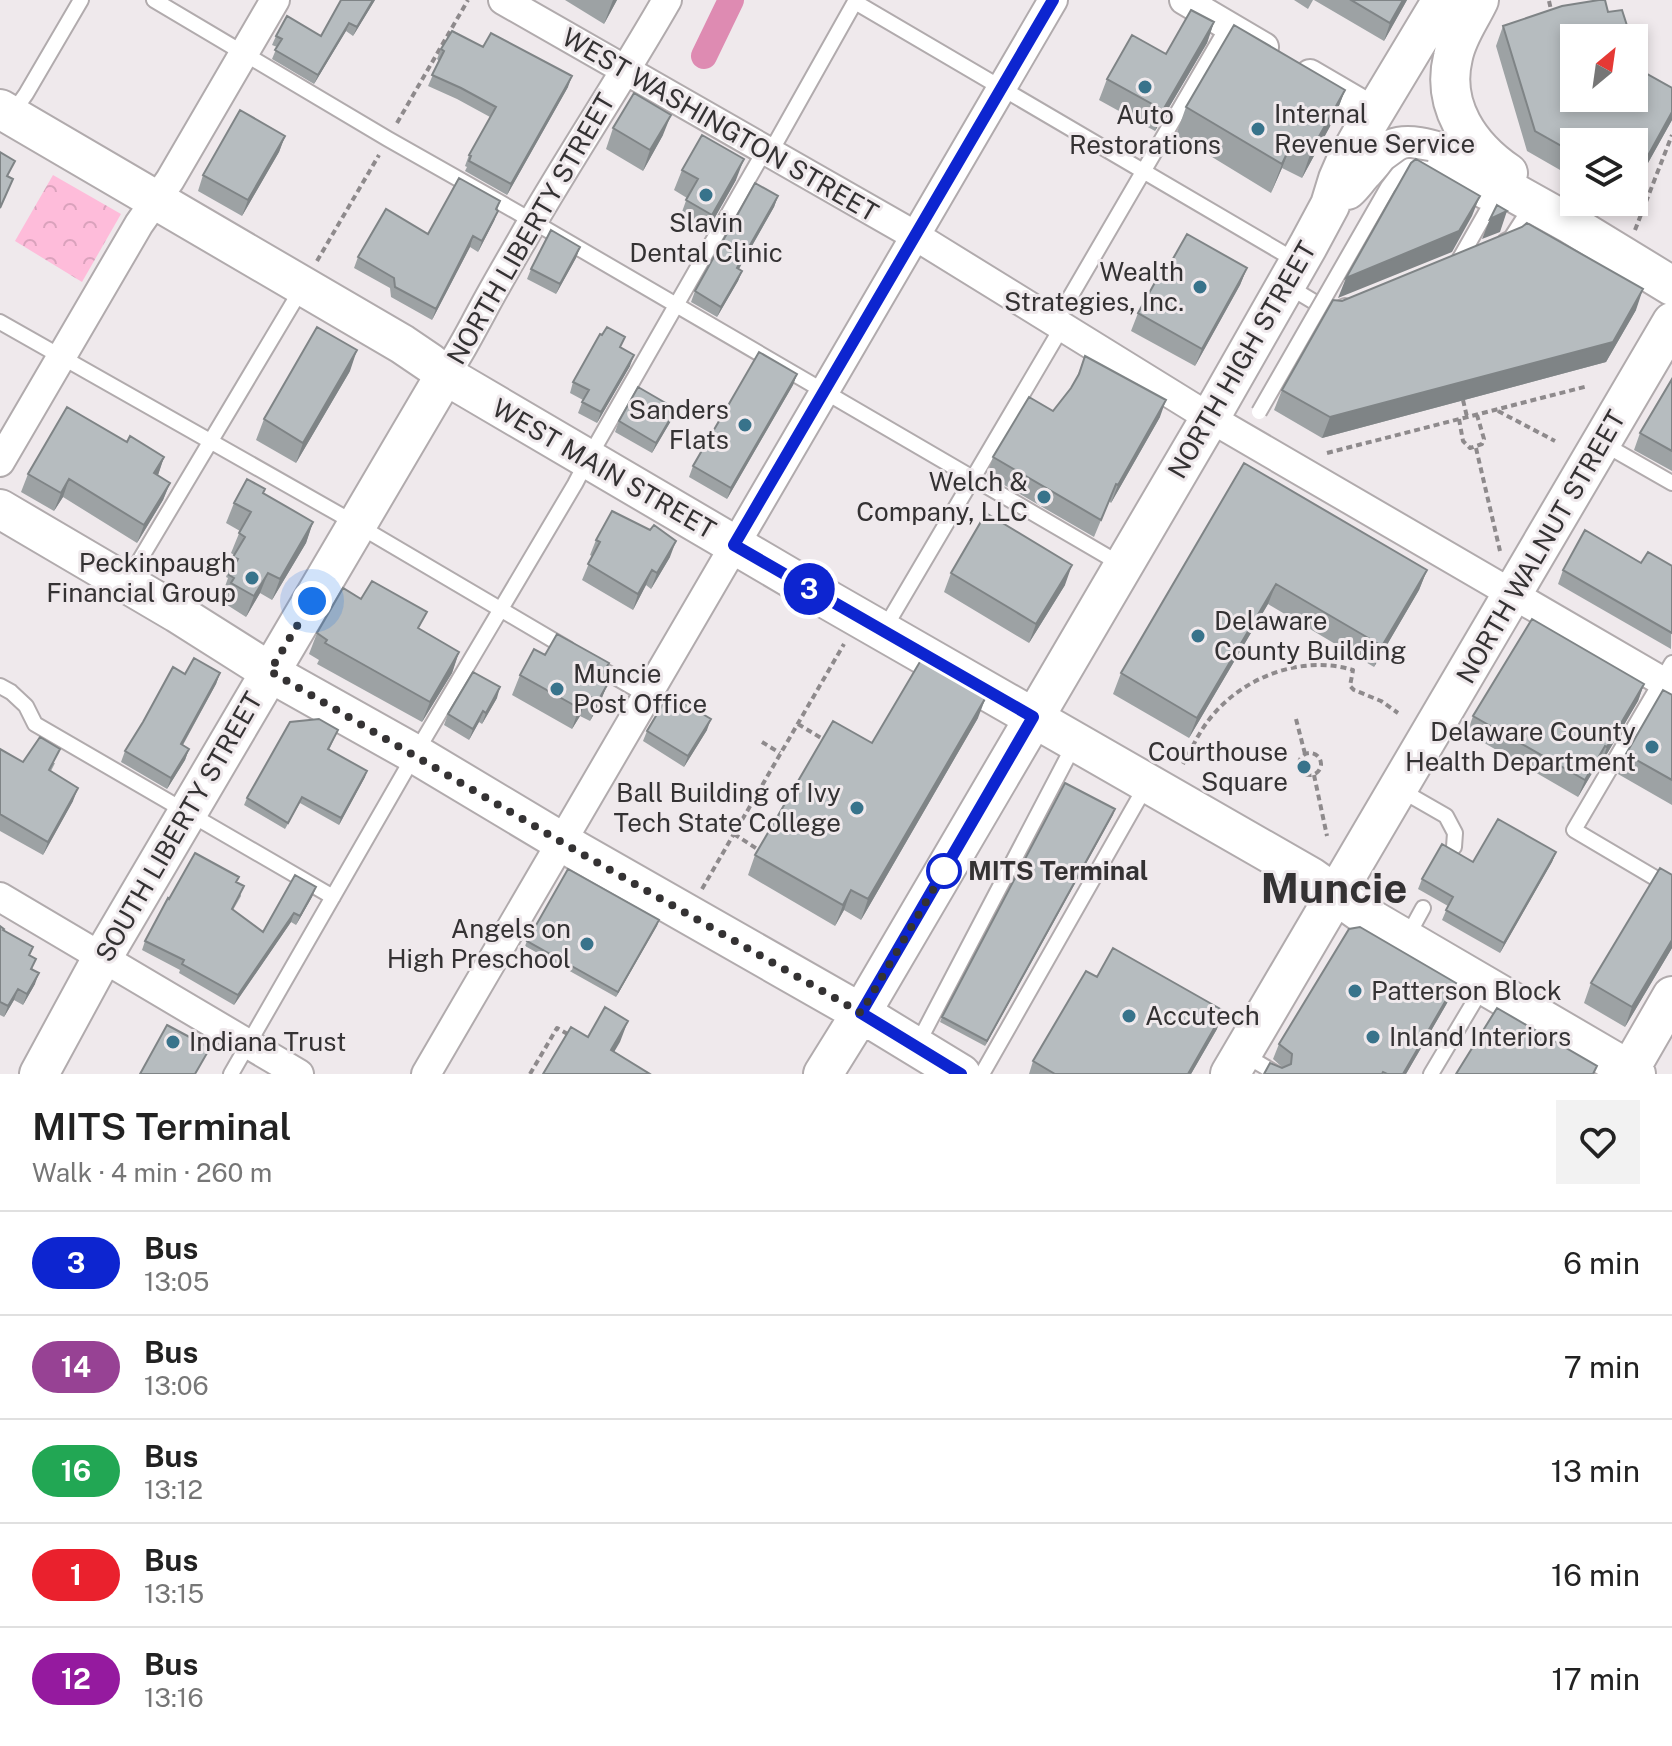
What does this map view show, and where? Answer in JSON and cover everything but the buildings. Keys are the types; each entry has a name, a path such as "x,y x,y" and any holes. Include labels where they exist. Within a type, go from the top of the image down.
{"main road":[{"name":"NORTH HIGH STREET","path":"823,1074 1210,418 1330,205 1345,163 1442,0"},
{"path":"1479,0 1452,59 1453,98 1460,121 1474,144 1498,166 1544,198 1572,225"},
{"name":"WEST MAIN STREET","path":"5,112 402,344 445,375 734,545 1311,877 1336,896 1415,924 1484,985 1631,1073"},
{"path":"1330,205 1382,153 1396,145 1420,146 1443,153 1509,197 1572,225 1672,286"},
{"name":"NORTH WALNUT STREET","path":"1236,1064 1672,322"},
{"name":"SOUTH LIBERTY STREET","path":"39,1074 102,958 445,375"},
{"path":"0,509 290,684 861,1013 961,1074"},
{"path":"1631,1073 1672,996"}],"street":[{"path":"0,462 275,0"},
{"name":"WEST WASHINGTON STREET","path":"503,0 914,235 1244,438 1513,594 1669,677"},
{"name":"NORTH LIBERTY STREET","path":"445,375 667,0"},
{"path":"426,1074 1053,0"},
{"path":"1184,0 1375,112"},
{"path":"0,897 299,1074"}],"lane":[{"path":"5,112 26,94 81,0"},
{"path":"154,0 1123,565"},
{"path":"231,1074 855,1 1143,171 1292,273 1331,312 1359,300"},
{"path":"883,631 1228,26"},
{"path":"1244,438 1398,174 1409,166 1420,167 1482,201 1509,197"},
{"path":"1509,197 1511,238 1452,262 1509,197"},
{"path":"126,583 303,286"},
{"path":"0,322 356,524 646,695"},
{"path":"1602,442 1672,483"},
{"path":"1669,677 1574,830 1672,888"},
{"path":"0,686 26,706 35,724 333,897"},
{"path":"916,1047 1076,742"},
{"path":"982,1074 1147,784"},
{"path":"1398,789 1446,816 1455,833 1454,847"},
{"path":"1431,1074 1484,985"},
{"path":"1236,1064 1277,1074"}],"path":[{"path":"1550,0 1554,26"},
{"path":"1633,236 1672,135"},
{"path":"1327,453 1588,386"},
{"path":"1463,400 1467,417"},
{"path":"1496,409 1555,441"},
{"path":"1459,419 1463,441 1470,448 1476,448 1484,439 1477,415"},
{"path":"1476,448 1500,551"},
{"path":"698,896 846,642"},
{"path":"1183,764 1208,721 1229,700 1257,679 1283,670 1311,665 1353,670 1350,686 1354,690 1381,701 1398,713"},
{"path":"1296,719 1305,754"},
{"path":"798,724 826,741"},
{"path":"762,742 781,753"},
{"path":"1305,754 1316,755 1320,760 1319,770 1314,775 1306,775 1298,767 1299,759 1305,754"},
{"path":"1314,775 1327,836"},
{"path":"734,834 762,852"},
{"path":"530,1074 557,1028 570,1036"}],"green space":[{"path":"53,175 121,214 82,282 15,241"}],"waterway":[{"path":"704,56 731,0"}],"bus line":[{"name":"3","path":"961,1074 861,1013 1033,717 734,545 1053,0"}],"place":[{"name":"Auto Restorations","path":"1145,87"},
{"name":"Internal Revenue Service","path":"1258,129"},
{"name":"Slavin Dental Clinic","path":"706,195"},
{"name":"Wealth Strategies, Inc.","path":"1200,287"},
{"name":"Sanders Flats","path":"745,425"},
{"name":"Welch & Company, LLC","path":"1044,497"},
{"name":"Peckinpaugh Financial Group","path":"252,578"},
{"name":"Delaware County Building","path":"1198,636"},
{"name":"Muncie Post Office","path":"557,689"},
{"name":"Delaware County Health Department","path":"1652,747"},
{"name":"Courthouse Square","path":"1304,767"},
{"name":"Ball Building of Ivy Tech State College","path":"857,808"},
{"name":"MITS Terminal","path":"944,871"},
{"name":"Angels on High Preschool","path":"587,944"},
{"name":"Patterson Block","path":"1355,991"},
{"name":"Accutech","path":"1129,1016"},
{"name":"Inland Interiors","path":"1373,1037"},
{"name":"Indiana Trust","path":"173,1042"}],"district":[{"name":"Muncie","path":"1334,888"}],"route":[{"path":"312,601 270,671 861,1013 944,871"}]}
